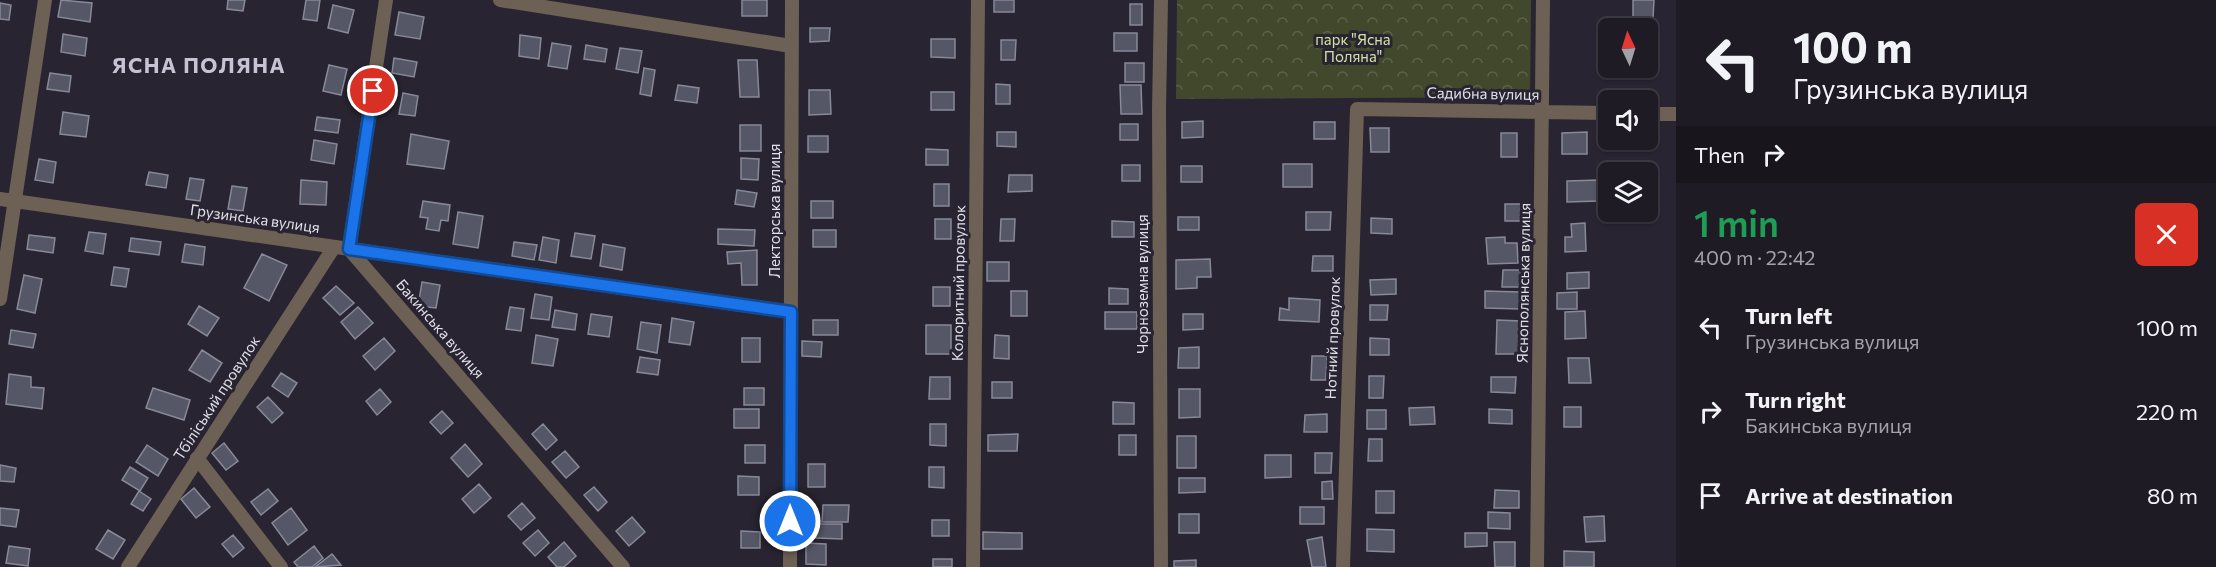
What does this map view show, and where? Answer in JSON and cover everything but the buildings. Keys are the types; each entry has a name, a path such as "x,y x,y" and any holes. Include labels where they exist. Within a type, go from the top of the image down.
{"street":[{"path":"0,299 7,200 45,0"},
{"path":"349,249 386,0"},
{"path":"500,0 791,46"},
{"name":"Лекторська вулиця","path":"790,567 792,0"},
{"name":"Колоритний провулок","path":"973,567 978,0"},
{"name":"Чорноземна вулиця","path":"1161,0 1159,109 1161,567"},
{"name":"Яснополянська вулиця","path":"1537,567 1543,0"},
{"name":"Садибна вулиця","path":"1357,109 1598,113"},
{"name":"Нотний провулок","path":"1343,567 1357,109"},
{"path":"1658,114 1676,114"},
{"name":"Грузинська вулиця","path":"7,200 791,312"},
{"name":"Тбіліський провулок","path":"128,567 334,247"},
{"name":"Бакинська вулиця","path":"349,249 623,567"},
{"path":"197,458 281,567"}],"green space":[{"name":"парк \"Ясна Поляна\"","path":"1177,0 1531,0 1530,97 1176,99"}],"district":[{"name":"ЯСНА ПОЛЯНА","path":"199,66"}],"route":[{"path":"373,91 349,249 791,312 790,521"}]}
